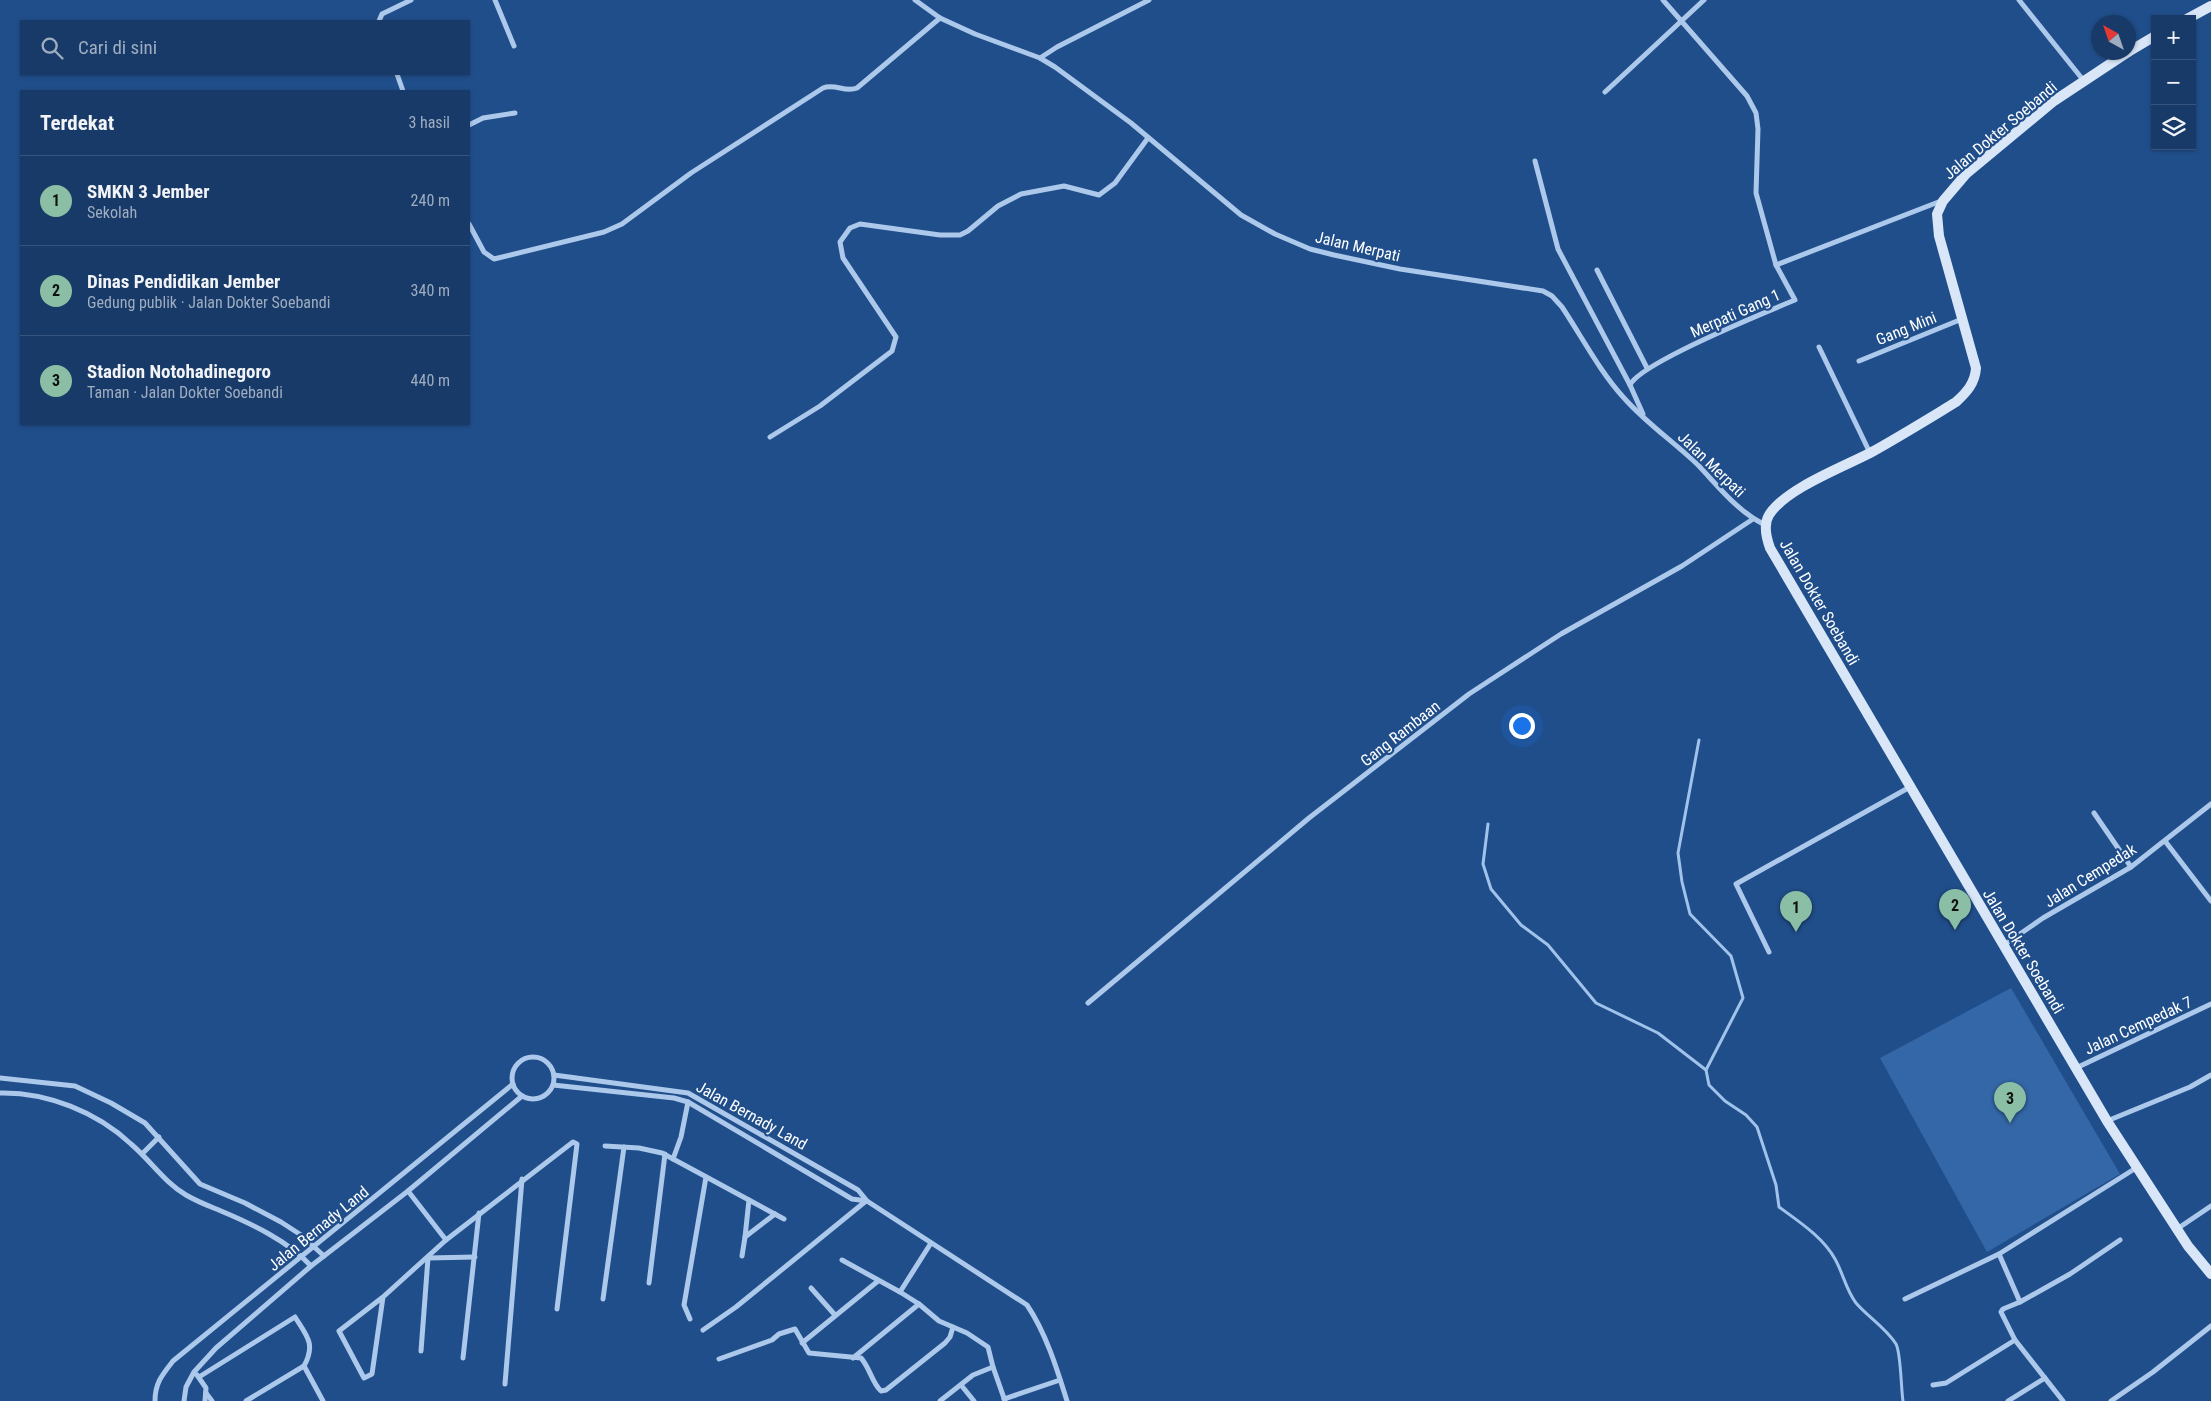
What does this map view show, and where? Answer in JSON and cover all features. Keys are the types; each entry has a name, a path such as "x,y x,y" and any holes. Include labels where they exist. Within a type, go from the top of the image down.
{"main road":[{"path":"2194,15 2211,6"},
{"name":"Jalan Dokter Soebandi","path":"2136,47 2151,38"},
{"name":"Jalan Dokter Soebandi","path":"2116,60 2054,101 1973,168 1943,201 1937,214 1939,236 1976,368 1975,377 1968,391 1956,402 1870,453 1790,495 1775,506 1768,517 1766,536 1770,548 2075,1068 2136,1168 2177,1229 2211,1274"}],"street":[{"path":"379,20 385,12 412,0"},
{"path":"495,0 514,46"},
{"name":"Jalan Merpati","path":"915,0 940,18 975,34 1040,58 1130,123 1241,214 1292,242 1310,249 1381,265 1534,289 1552,296 1562,307 1615,388 1687,455 1724,494 1753,519 1766,525"},
{"path":"1040,58 1057,46 1149,0"},
{"name":"Merpati Gang 1","path":"1630,385 1647,368 1794,300 1776,265 1756,193 1758,146 1756,113 1747,96 1663,0"},
{"path":"1604,92 1704,0"},
{"path":"2018,0 2084,82"},
{"path":"470,226 484,252 494,259 615,228 691,173 823,88 829,85 852,90 857,88 940,18"},
{"path":"397,75 403,90"},
{"path":"470,124 483,118 515,113"},
{"path":"770,437 820,406 892,351 896,337 844,258 840,242 850,228 860,224 960,236 998,206 1021,194 1064,186 1099,195 1115,183 1148,138"},
{"path":"1535,161 1558,249 1630,385 1644,417"},
{"path":"1776,265 1943,201"},
{"path":"1597,270 1647,368"},
{"name":"Gang Mini","path":"1859,361 1962,318"},
{"path":"1819,347 1870,453"},
{"name":"Gang Rambaan","path":"1088,1003 1309,818 1469,694 1561,634 1682,566 1753,519"},
{"path":"1770,952 1736,884 1910,786"},
{"name":"Jalan Cempedak","path":"2004,945 2043,918 2131,867 2211,804"},
{"path":"2094,813 2131,867"},
{"path":"2165,840 2211,901"},
{"name":"Jalan Cempedak 7","path":"2075,1068 2211,1004"},
{"name":"Jalan Bernady Land","path":"155,1401 155,1388 162,1374 173,1361 513,1084 515,1068 527,1057 543,1059 551,1066 554,1075 688,1093 858,1190 867,1201 1027,1305 1035,1316 1067,1401"},
{"path":"513,1084 522,1096 539,1098 549,1092 553,1085 554,1075"},
{"path":"2107,1121 2190,1087 2211,1075"},
{"path":"0,1078 75,1086 111,1103 145,1123 200,1184 245,1203 281,1222 301,1235 324,1256"},
{"name":"Jalan Bernady Land","path":"553,1085 674,1098 688,1102 852,1200 867,1201"},
{"path":"0,1092 19,1092 57,1102 94,1117 131,1143 172,1186 199,1203 251,1225 302,1256 311,1266"},
{"name":"Jalan Bernady Land","path":"184,1401 186,1387 194,1372 211,1352 311,1266 408,1191 522,1096"},
{"path":"673,1159 681,1137 688,1102"},
{"path":"142,1154 159,1137"},
{"path":"383,1297 372,1374 364,1378 339,1331 383,1297 446,1240 522,1179 573,1142 577,1144 557,1309"},
{"path":"605,1146 654,1150 665,1154 784,1219"},
{"path":"603,1300 624,1147"},
{"path":"649,1283 665,1154"},
{"path":"1905,1300 1999,1254 2136,1168"},
{"path":"690,1319 684,1305 706,1176"},
{"path":"505,1384 522,1179"},
{"path":"408,1191 446,1240"},
{"path":"742,1256 749,1200"},
{"path":"702,1330 736,1307 867,1201"},
{"path":"2177,1229 2211,1206"},
{"path":"463,1358 480,1213"},
{"path":"745,1237 774,1214"},
{"path":"2063,1401 2016,1340 2001,1310 2020,1302 2070,1274 2120,1240"},
{"path":"900,1292 931,1243"},
{"path":"1999,1254 2020,1302"},
{"path":"428,1258 475,1257"},
{"path":"421,1351 428,1258"},
{"path":"842,1260 919,1304 938,1321 967,1333 988,1347 1005,1400 1060,1380"},
{"path":"802,1343 878,1281"},
{"path":"811,1288 836,1315"},
{"path":"852,1359 919,1304"},
{"path":"198,1377 295,1317 310,1342 308,1359 304,1366 246,1401"},
{"path":"2111,1401 2153,1372 2211,1326"},
{"path":"719,1359 772,1340 779,1334 795,1329 809,1353 852,1359 861,1358 872,1373 877,1388 881,1391 886,1390 945,1343 950,1337 953,1327"},
{"path":"1933,1385 1946,1382 2016,1340"},
{"path":"304,1366 323,1401"},
{"path":"940,1401 973,1375 994,1367"},
{"path":"194,1372 206,1388 205,1401"},
{"path":"2008,1401 2045,1378"},
{"path":"961,1385 974,1401"},
{"path":"206,1393 212,1401"}],"shaded area":[{"path":"2011,988 2120,1174 1987,1252 1880,1058"}],"waterway":[{"path":"1699,740 1678,853 1682,882 1690,914 1731,956 1743,998 1706,1070"},
{"path":"1488,824 1483,864 1491,889 1521,925 1548,945 1596,1003 1658,1033 1706,1070 1709,1085 1725,1101 1746,1115 1757,1127 1776,1185 1779,1207 1810,1230 1830,1251 1856,1303 1896,1344 1900,1363 1903,1401"}],"place":[{"name":"Dinas Pendidikan Jember","path":"1955,930"},
{"name":"SMKN 3 Jember","path":"1796,932"},
{"name":"Stadion Notohadinegoro","path":"2010,1123"}]}
